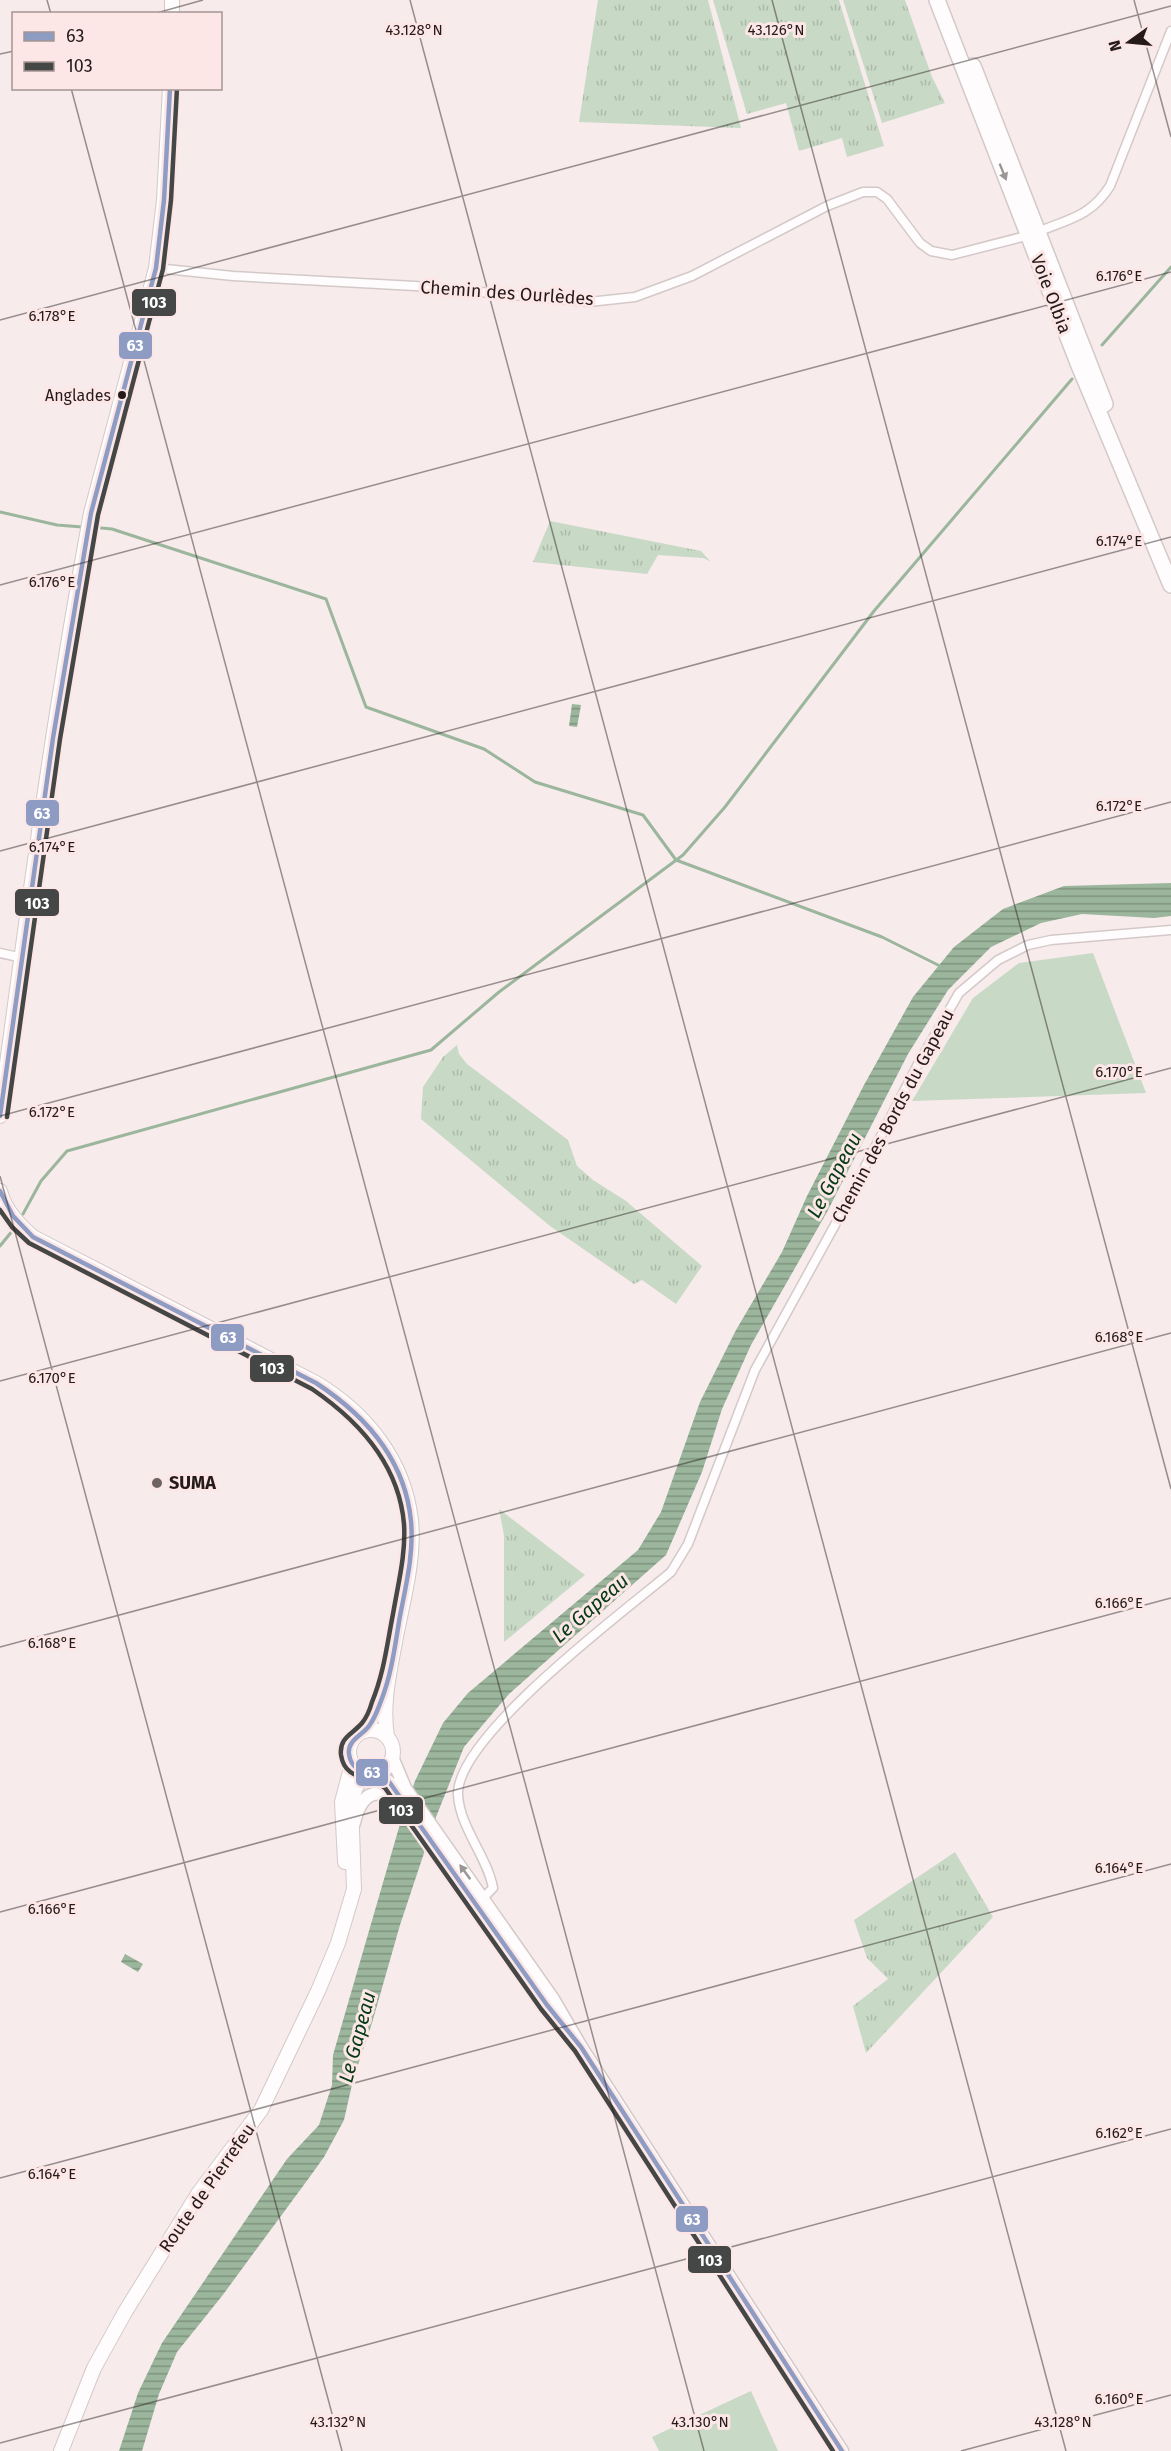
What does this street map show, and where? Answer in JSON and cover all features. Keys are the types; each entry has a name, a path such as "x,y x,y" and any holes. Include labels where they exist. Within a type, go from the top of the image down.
{"highway":[{"name":"Voie Olbia","path":"937,0 1078,363 1171,585"},
{"name":"Voie Olbia","path":"947,0 1041,235 1131,470 1171,565"}],"main road":[{"path":"0,1116 52,747 91,513 156,268 164,200 170,90"},
{"path":"1,1195 18,1224 33,1237 316,1383 354,1410 383,1444 401,1482 411,1521 409,1560 385,1691 384,1718 392,1756 405,1788 443,1851 547,2005 581,2047"},
{"path":"365,1731 385,1691"},
{"path":"387,1737 377,1731 365,1731 356,1736 349,1752 352,1764 356,1769 372,1773 390,1784 401,1802 443,1851 553,1999 581,2047 842,2451"},
{"path":"344,1922 354,1889 351,1800 353,1791 372,1773 387,1767 392,1756"},
{"path":"344,1922 346,1876 342,1802 352,1764"},
{"path":"353,1827 361,1802 371,1794 390,1795 401,1802"},
{"name":"Route de Pierrefeu","path":"61,2451 94,2368 125,2312 198,2194 261,2110 318,1991 344,1922"}],"street":[{"path":"1045,229 1092,209 1102,199 1110,186 1171,31"},
{"name":"Chemin des Ourlèdes","path":"156,268 233,276 415,286 589,302 635,297 692,276 818,210 863,192 877,192 887,199 920,243 931,251 943,255 952,255 1022,237"},
{"name":"Chemin des Bords du Gapeau","path":"481,1901 494,1888 491,1874 460,1809 458,1792 466,1766 489,1734 519,1700 671,1572 688,1544 754,1370 836,1222 917,1066 959,993 998,960 1028,945 1051,940 1171,930"},
{"path":"0,953 23,958"}],"green space":[{"path":"598,0 708,0 741,128 579,122"},
{"path":"713,0 839,0 884,146 847,157 842,138 799,151 786,103 747,114"},
{"path":"843,0 905,0 932,77 945,103 882,123"},
{"path":"550,521 701,551 710,561 703,558 658,555 647,574 533,562"},
{"path":"1093,953 1146,1093 912,1101 973,998 1019,963"},
{"path":"457,1045 459,1054 467,1064 568,1140 577,1166 593,1180 626,1201 702,1266 676,1304 642,1280 634,1284 550,1226 421,1119 423,1087 443,1057"},
{"path":"499,1509 585,1575 504,1642 504,1535"},
{"path":"955,1852 993,1917 866,2053 853,2006 888,1979 867,1958 854,1920"},
{"path":"751,2391 778,2451 659,2451 652,2437"}],"water":[{"path":"572,704 581,705 577,727 569,726"},
{"name":"Le Gapeau","path":"1171,883 1171,916 1154,918 1082,914 1041,923 991,947 948,990 908,1054 827,1212 751,1345 722,1409 702,1472 666,1555 509,1694 464,1747 436,1817 400,1925 353,2080 344,2120 324,2157 222,2296 177,2352 159,2394 142,2451 119,2451 138,2393 162,2343 287,2159 319,2125 332,2085 333,2055 400,1824 415,1781 443,1723 468,1693 638,1550 661,1512 700,1402 736,1330 782,1252 807,1196 864,1085 913,997 954,947 1003,909 1064,886"},
{"path":"125,1954 143,1964 138,1972 121,1962"}],"waterway":[{"path":"1102,345 1171,267"},
{"path":"23,1214 41,1181 67,1151 431,1050 499,992 683,855 725,807 874,611 1072,379"},
{"path":"0,512 57,525 82,527"},
{"path":"101,528 112,529 326,599 366,707 484,749 535,782 643,815 676,860 882,937 942,967"},
{"path":"0,1246 13,1230"}],"transit line":[{"name":"63","path":"0,1116 53,738 91,513 156,268 164,200 170,90"},
{"name":"103","path":"7,1117 60,739 98,515 163,269 171,200 177,90"},
{"name":"63","path":"0,1191 13,1216 33,1237 316,1383 351,1409 380,1441 401,1478 407,1499 412,1533 410,1557 388,1680 373,1720 350,1745 350,1759 358,1768 379,1774 390,1783 547,2005 581,2047 842,2451"},
{"name":"103","path":"0,1210 12,1227 29,1243 312,1389 346,1415 374,1446 385,1464 401,1503 404,1546 380,1680 365,1718 342,1744 343,1763 352,1773 385,1788 541,2009 575,2051 833,2451"}],"place":[{"name":"Anglades","path":"122,395"},
{"name":"SUMA","path":"157,1483"}]}
